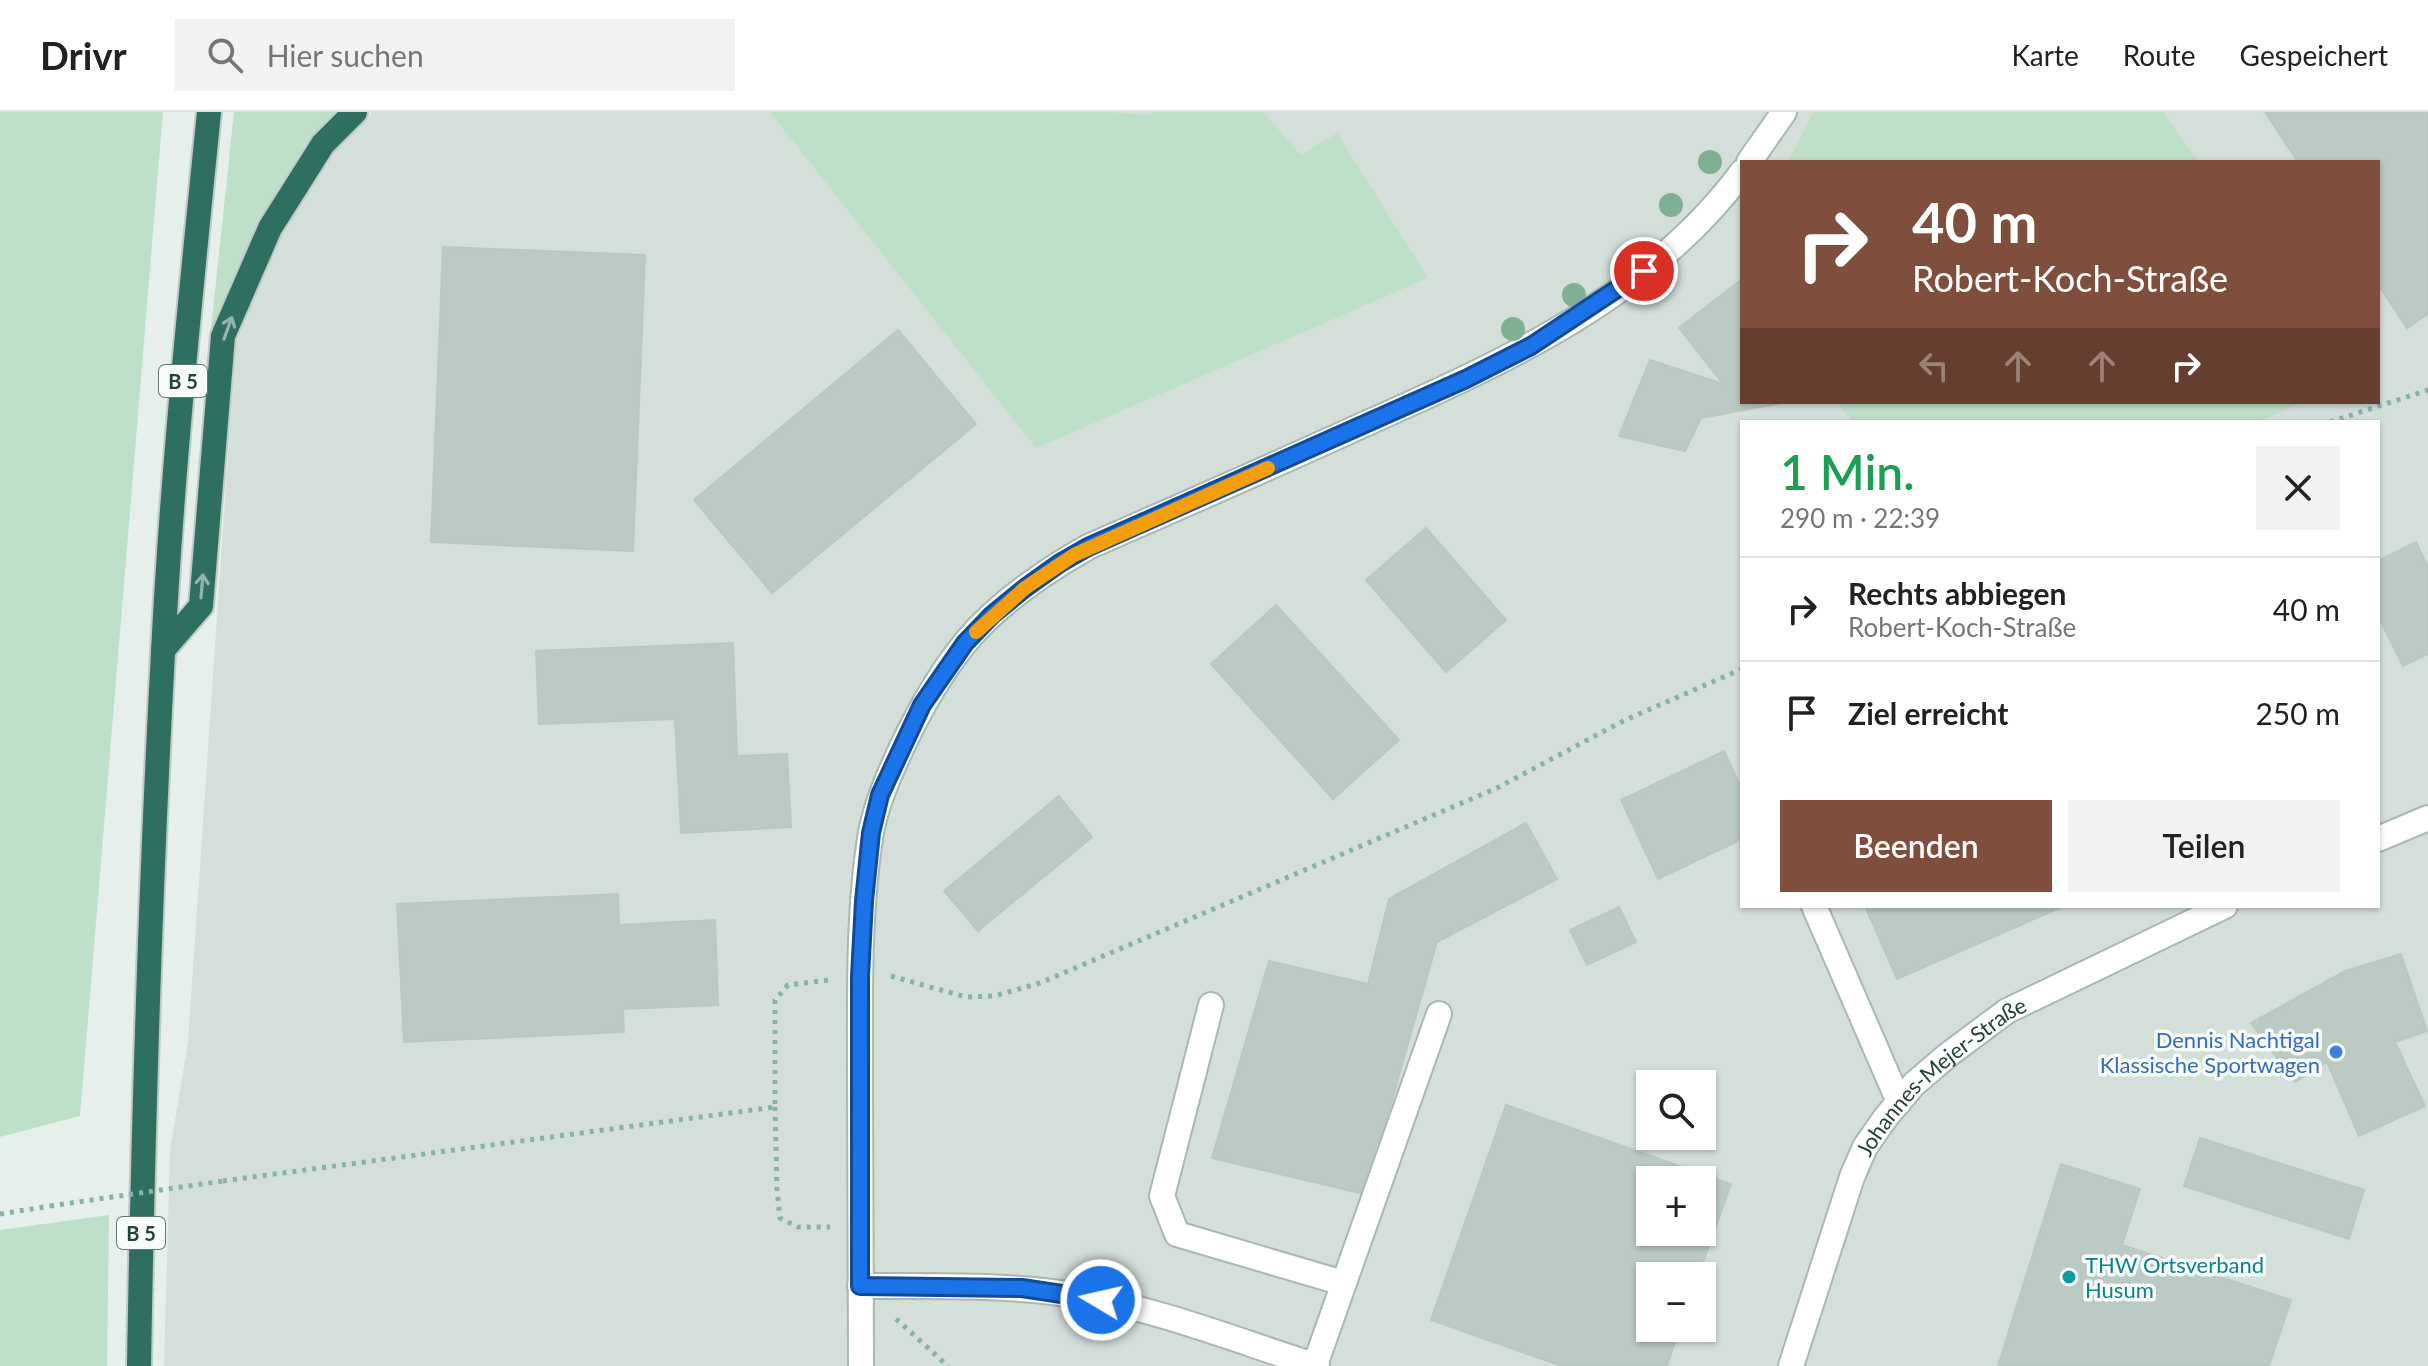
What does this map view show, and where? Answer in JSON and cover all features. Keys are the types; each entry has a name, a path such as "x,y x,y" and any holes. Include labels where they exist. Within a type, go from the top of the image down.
{"highway":[{"name":"B 5","path":"139,1366 144,1099 163,650 187,338 209,112"},
{"path":"163,650 201,606 223,336 270,228 323,144 355,112"}],"street":[{"path":"1750,160 1784,112"},
{"path":"861,1366 860,976 871,833 880,795 922,705 965,643 992,615 1060,563 1088,547 1466,379 1531,346 1644,271 1686,237 1740,175"},
{"path":"2380,838 2428,818"},
{"path":"1815,908 1899,1102"},
{"name":"Johannes-Mejer-Straße","path":"1791,1366 1852,1177 1865,1147 1914,1084 2007,1011 2221,908"},
{"path":"1211,1005 1162,1196 1177,1234 1343,1283"},
{"path":"860,1286 1022,1288 1079,1296 1122,1304 1316,1366 1439,1014"}],"path":[{"path":"2336,420 2428,390"},
{"path":"860,1227 798,1227 780,1218 775,1107 775,1000 788,985 860,976 893,976 966,997 994,996 1040,983 1497,788 1625,720 1740,670"},
{"path":"0,1214 775,1107"},
{"path":"860,1286 948,1366"}],"shaded area":[{"path":"372,112 2428,112 2428,1366 164,1366 170,1150 188,1042 236,338 282,232 333,152"}],"green space":[{"path":"0,112 163,112 80,1116 0,1137"},
{"path":"234,112 340,112 313,137 259,220 211,329"},
{"path":"770,112 1107,112 1149,115 1156,112 1263,112 1301,155 1337,133 1428,278 1036,448"},
{"path":"1813,112 2163,112 2198,160 1789,160"},
{"path":"1839,404 2300,404 2262,420 1851,420"},
{"path":"109,1215 107,1366 0,1366 0,1230"}],"building":[{"path":"2265,112 2428,112 2428,314 2407,328 2380,287 2380,160 2297,160"},
{"path":"443,247 645,255 633,551 431,542"},
{"path":"1740,281 1740,404 1776,404 1701,418 1685,451 1619,436 1650,360 1723,384 1679,328"},
{"path":"898,330 976,424 772,593 694,500"},
{"path":"1426,528 1506,620 1446,672 1366,580"},
{"path":"2416,542 2428,567 2428,654 2403,666 2380,620 2380,560"},
{"path":"1276,605 1399,740 1333,799 1211,664"},
{"path":"733,643 737,756 787,754 791,827 681,833 675,719 539,724 536,651"},
{"path":"1724,751 1740,786 1740,840 1658,879 1621,800"},
{"path":"1059,796 1092,837 978,931 944,891"},
{"path":"1526,823 1557,879 1437,942 1390,1107 1360,1193 1212,1158 1269,961 1368,984 1389,899"},
{"path":"618,894 619,925 715,920 718,1005 623,1009 624,1032 404,1042 397,904"},
{"path":"1619,907 1636,942 1587,965 1570,930"},
{"path":"1866,908 2059,908 1897,979"},
{"name":"Dennis Nachtigal Klassische Sportwagen","path":"2401,954 2427,1031 2395,1042 2425,1106 2359,1136 2327,1062 2295,1082 2251,1023 2345,971"},
{"path":"1506,1105 1680,1166 1636,1166 1636,1246 1709,1246 1703,1262 1636,1262 1636,1342 1675,1342 1667,1366 1562,1366 1431,1320"},
{"path":"2200,1138 2364,1190 2349,1239 2184,1186"},
{"path":"2061,1164 2140,1189 2122,1245 2291,1300 2269,1366 1998,1366"},
{"path":"1716,1179 1731,1184 1716,1226"}],"slow traffic":[{"path":"976,632 1025,588 1088,547 1268,468"}],"place":[{"name":"Dennis Nachtigal Klassische Sportwagen","path":"2336,1052"},
{"name":"THW Ortsverband Husum","path":"2069,1277"}],"route":[{"path":"1101,1300 1022,1288 860,1286 860,976 871,833 880,795 922,705 965,643 992,615 1060,563 1088,547 1466,379 1531,346 1644,271"}]}
